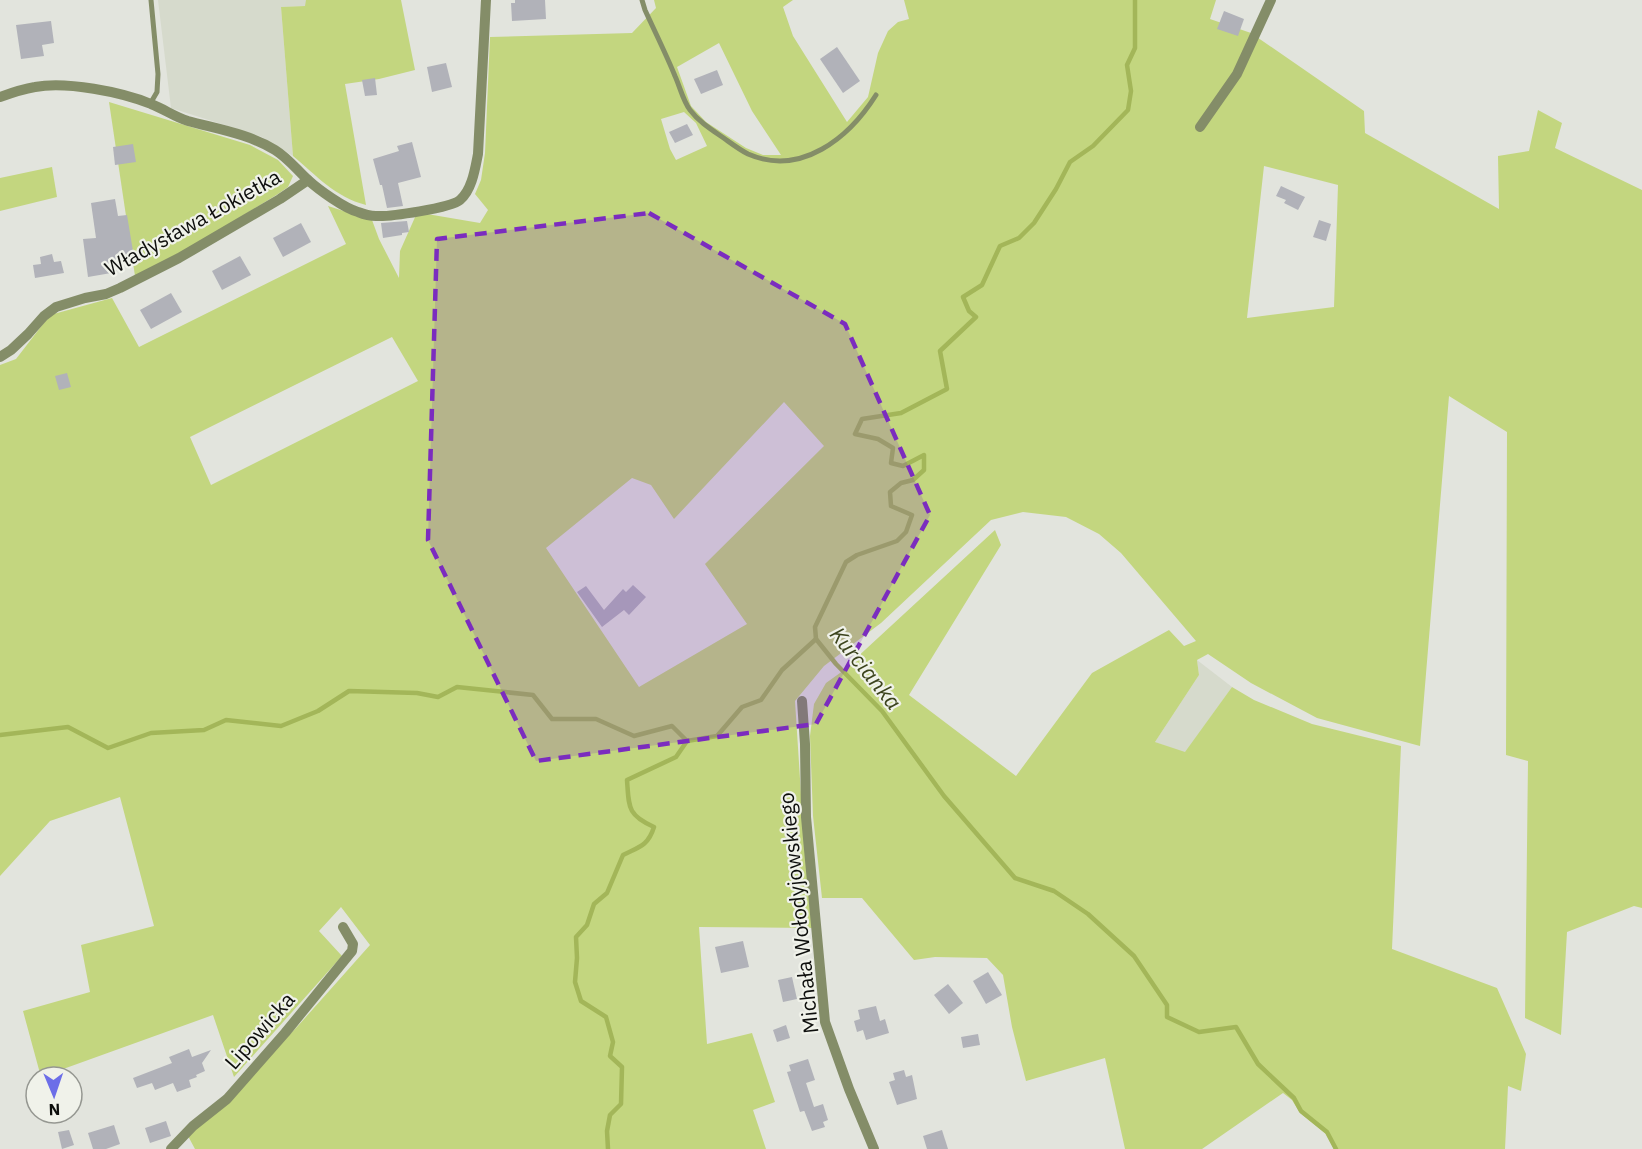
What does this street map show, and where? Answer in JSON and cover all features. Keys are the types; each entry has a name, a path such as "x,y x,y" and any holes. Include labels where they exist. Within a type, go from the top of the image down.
{"street":[{"name":"Władysława Łokietka","path":"0,357 11,350 56,307 120,288 179,258 308,180 348,208 376,216 430,210 448,206 460,200 470,186 478,154 486,0"},
{"path":"1200,127 1237,74 1271,0"},
{"path":"0,97 36,86 67,85 112,93 150,104 185,120 237,133 274,149 308,180"},
{"name":"Michała Wołodyjowskiego","path":"802,701 806,818 825,1022 874,1149"},
{"name":"Lipowicka","path":"171,1149 193,1126 227,1099 352,951 353,944 343,927"}],"lane":[{"path":"150,104 157,92 159,74 151,0"},
{"path":"642,0 689,108 703,123 746,154 764,159 784,160 801,158 818,152 851,127 876,95"}],"highlighted area":[{"path":"649,213 845,324 930,515 816,724 536,761 428,540 437,239"}],"shaded area":[{"path":"158,0 306,0 306,6 281,7 293,156 262,137 171,108"},
{"path":"1197,660 1232,687 1185,753 1155,742 1199,675"}],"green space":[{"path":"306,0 401,0 415,70 345,84 366,205 336,191 293,156 281,7 305,6"},
{"path":"654,0 793,0 783,7 793,36 847,122 868,97 878,53 888,31 898,22 909,19 904,0 1216,0 1210,19 1251,33 1364,111 1365,133 1499,209 1498,156 1529,151 1538,110 1562,123 1555,148 1642,190 1642,908 1634,906 1567,932 1561,1035 1525,1018 1528,761 1506,755 1507,432 1449,396 1420,746 1317,718 1251,683 1208,654 1197,660 1199,675 1155,742 1185,752 1232,687 1254,700 1312,724 1401,746 1392,949 1497,988 1526,1054 1521,1091 1508,1086 1505,1149 1334,1149 1326,1134 1300,1113 1292,1100 1283,1093 1202,1149 1125,1149 1105,1058 1026,1081 1012,1027 1003,975 987,958 935,957 914,960 862,898 822,898 813,816 810,736 814,704 826,683 840,673 995,530 1001,545 909,695 1016,776 1092,673 1169,630 1184,646 1196,641 1121,553 1099,534 1066,517 1023,512 991,520 881,623 824,666 795,701 812,928 699,927 707,1044 752,1033 775,1102 753,1110 766,1149 195,1149 188,1136 297,1027 370,945 341,907 319,931 342,956 234,1077 213,1015 74,1065 38,1065 23,1011 90,992 81,945 154,926 120,797 50,821 0,876 0,365 16,359 50,315 112,298 139,347 346,244 328,206 372,220 399,278 400,251 416,215 427,214 480,223 488,210 475,194 481,180 485,153 490,37 632,33 656,8","holes":["719,43 752,111 781,155 763,155 746,148 706,122 691,106 677,67","684,112 696,123 707,146 676,160 670,149 661,119","1264,166 1338,185 1334,307 1247,318","392,337 418,381 211,485 190,437","784,402 824,446 705,564 747,624 639,687 546,548 632,478 651,485 674,519"]},
{"path":"109,102 250,145 278,160 293,176 288,187 278,194 175,257 135,276"},
{"path":"52,167 57,197 0,211 0,178"}],"building":[{"path":"515,0 545,0 546,19 512,21 511,3 515,3"},
{"path":"1224,11 1244,19 1238,36 1217,29"},
{"path":"51,21 54,43 42,45 44,56 21,59 16,25"},
{"path":"837,47 860,81 843,93 820,59"},
{"path":"446,63 452,87 432,92 427,67"},
{"path":"717,70 723,85 701,94 694,79"},
{"path":"375,78 377,95 365,96 362,80"},
{"path":"687,124 693,135 675,143 669,132"},
{"path":"412,142 421,177 398,183 403,206 387,208 373,159 399,151 397,146"},
{"path":"133,144 136,162 115,165 113,147"},
{"path":"1281,186 1305,197 1298,210 1284,203 1286,200 1276,196"},
{"path":"115,199 118,216 127,215 134,257 115,260 117,272 88,277 83,239 96,238 91,203"},
{"path":"1319,220 1331,224 1326,241 1313,237"},
{"path":"407,221 409,232 383,238 381,223"},
{"path":"301,223 311,242 283,257 273,238"},
{"path":"52,254 54,262 61,261 64,273 35,278 33,265 41,264 40,257"},
{"path":"240,256 251,275 222,290 212,271"},
{"path":"171,293 182,312 151,329 140,310"},
{"path":"67,373 71,387 59,390 55,376"},
{"path":"633,585 646,597 629,615 624,610 602,627 577,592 586,586 604,610 623,589 626,592"},
{"path":"743,941 749,967 721,973 715,947"},
{"path":"988,972 1002,995 986,1004 973,981"},
{"path":"792,977 797,999 783,1002 778,980"},
{"path":"948,984 963,1003 949,1014 934,995"},
{"path":"876,1006 880,1021 885,1019 889,1033 866,1040 863,1030 857,1032 854,1021 860,1019 858,1010"},
{"path":"786,1025 790,1038 777,1042 773,1030"},
{"path":"978,1034 980,1045 963,1048 961,1037"},
{"path":"189,1049 192,1057 211,1050 202,1063 205,1071 189,1080 191,1087 177,1092 173,1083 155,1090 152,1083 137,1088 133,1078 172,1063 169,1057"},
{"path":"808,1059 815,1080 806,1083 814,1107 823,1104 828,1120 823,1122 825,1127 812,1131 804,1111 800,1112 787,1072 791,1071 789,1065"},
{"path":"904,1070 906,1077 912,1075 917,1099 897,1105 889,1082 895,1080 893,1073"},
{"path":"166,1121 171,1136 150,1143 145,1128"},
{"path":"114,1125 120,1144 106,1149 93,1149 88,1133"},
{"path":"69,1130 74,1145 62,1149 58,1132"},
{"path":"942,1130 948,1149 927,1149 923,1136"}],"waterway":[{"name":"Kurcianka","path":"1135,0 1135,48 1127,65 1131,91 1128,110 1093,146 1070,162 1034,223 1019,238 1000,246 982,285 963,297 969,311 976,317 940,351 947,389 901,413 862,419 855,434 878,439 893,448 891,463 903,466 924,455 924,470 913,480 901,483 890,492 891,506 912,515 906,532 897,541 857,555 846,562 815,627 816,639 836,664 882,711 944,796 1015,878 1054,891 1088,914 1134,956 1167,1005 1167,1017 1199,1032 1236,1027 1258,1064 1294,1098 1301,1111 1327,1132 1336,1149"},
{"path":"608,1149 607,1131 610,1115 621,1104 622,1067 610,1056 613,1042 606,1017 581,1001 575,982 576,937 587,925 594,904 607,893 623,855 646,842 654,827 645,823 631,809 627,780 676,757 687,741 717,736 742,707 761,700 782,670 816,639"},
{"path":"0,735 68,727 108,748 151,733 204,730 226,720 281,726 318,711 349,691 417,693 438,697 457,687 533,695 552,719 596,719 634,736 672,726 687,741"}]}
